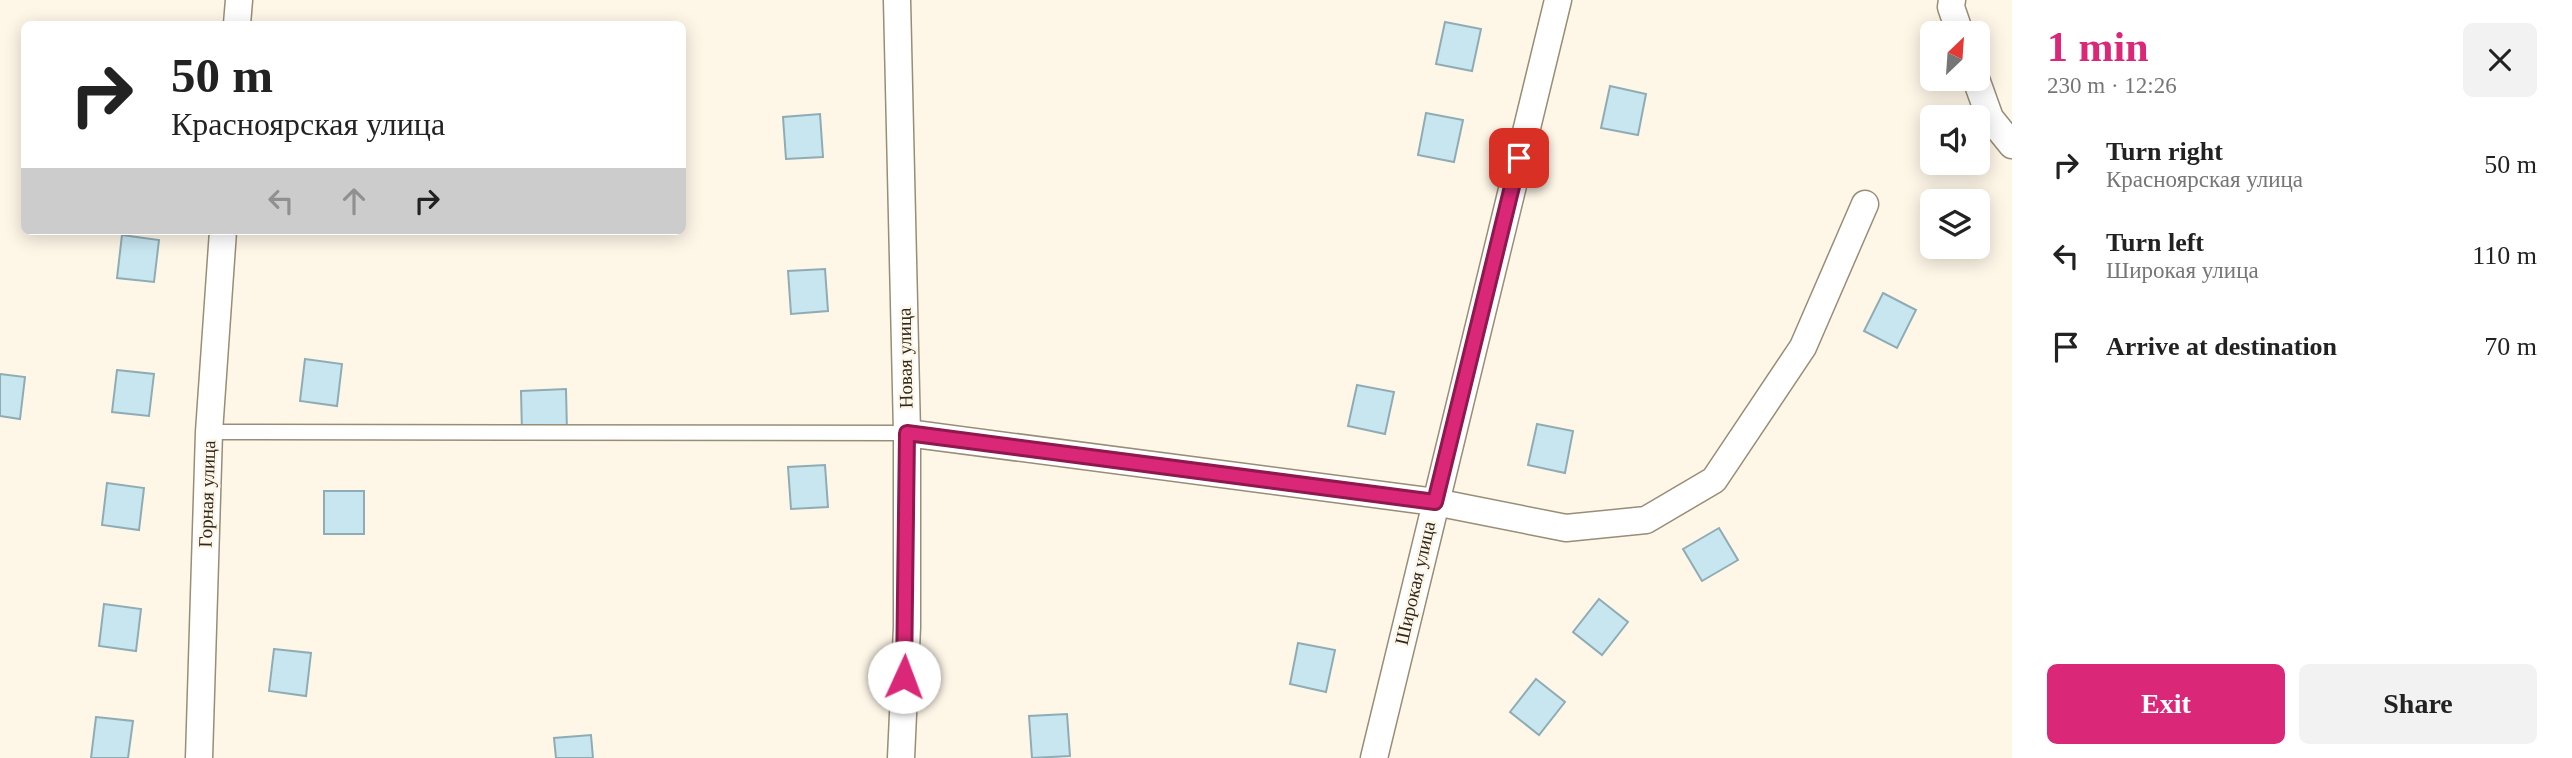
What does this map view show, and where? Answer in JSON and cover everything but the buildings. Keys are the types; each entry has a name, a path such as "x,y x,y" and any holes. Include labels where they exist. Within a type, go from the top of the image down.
{"street":[{"path":"237,21 239,0"},
{"name":"Новая улица","path":"897,0 907,433 906,627 901,758"},
{"name":"Широкая улица","path":"1374,758 1558,0"},
{"path":"1952,0 1951,7 1956,21"},
{"path":"1980,91 1990,118 2012,145"},
{"path":"907,433 1435,502 1566,528 1646,520 1714,480 1803,347 1865,204"},
{"name":"Горная улица","path":"200,758 209,432 223,235"}],"lane":[{"path":"209,432 907,433"}],"route":[{"path":"904,677 907,433 1435,502 1519,158"}]}
